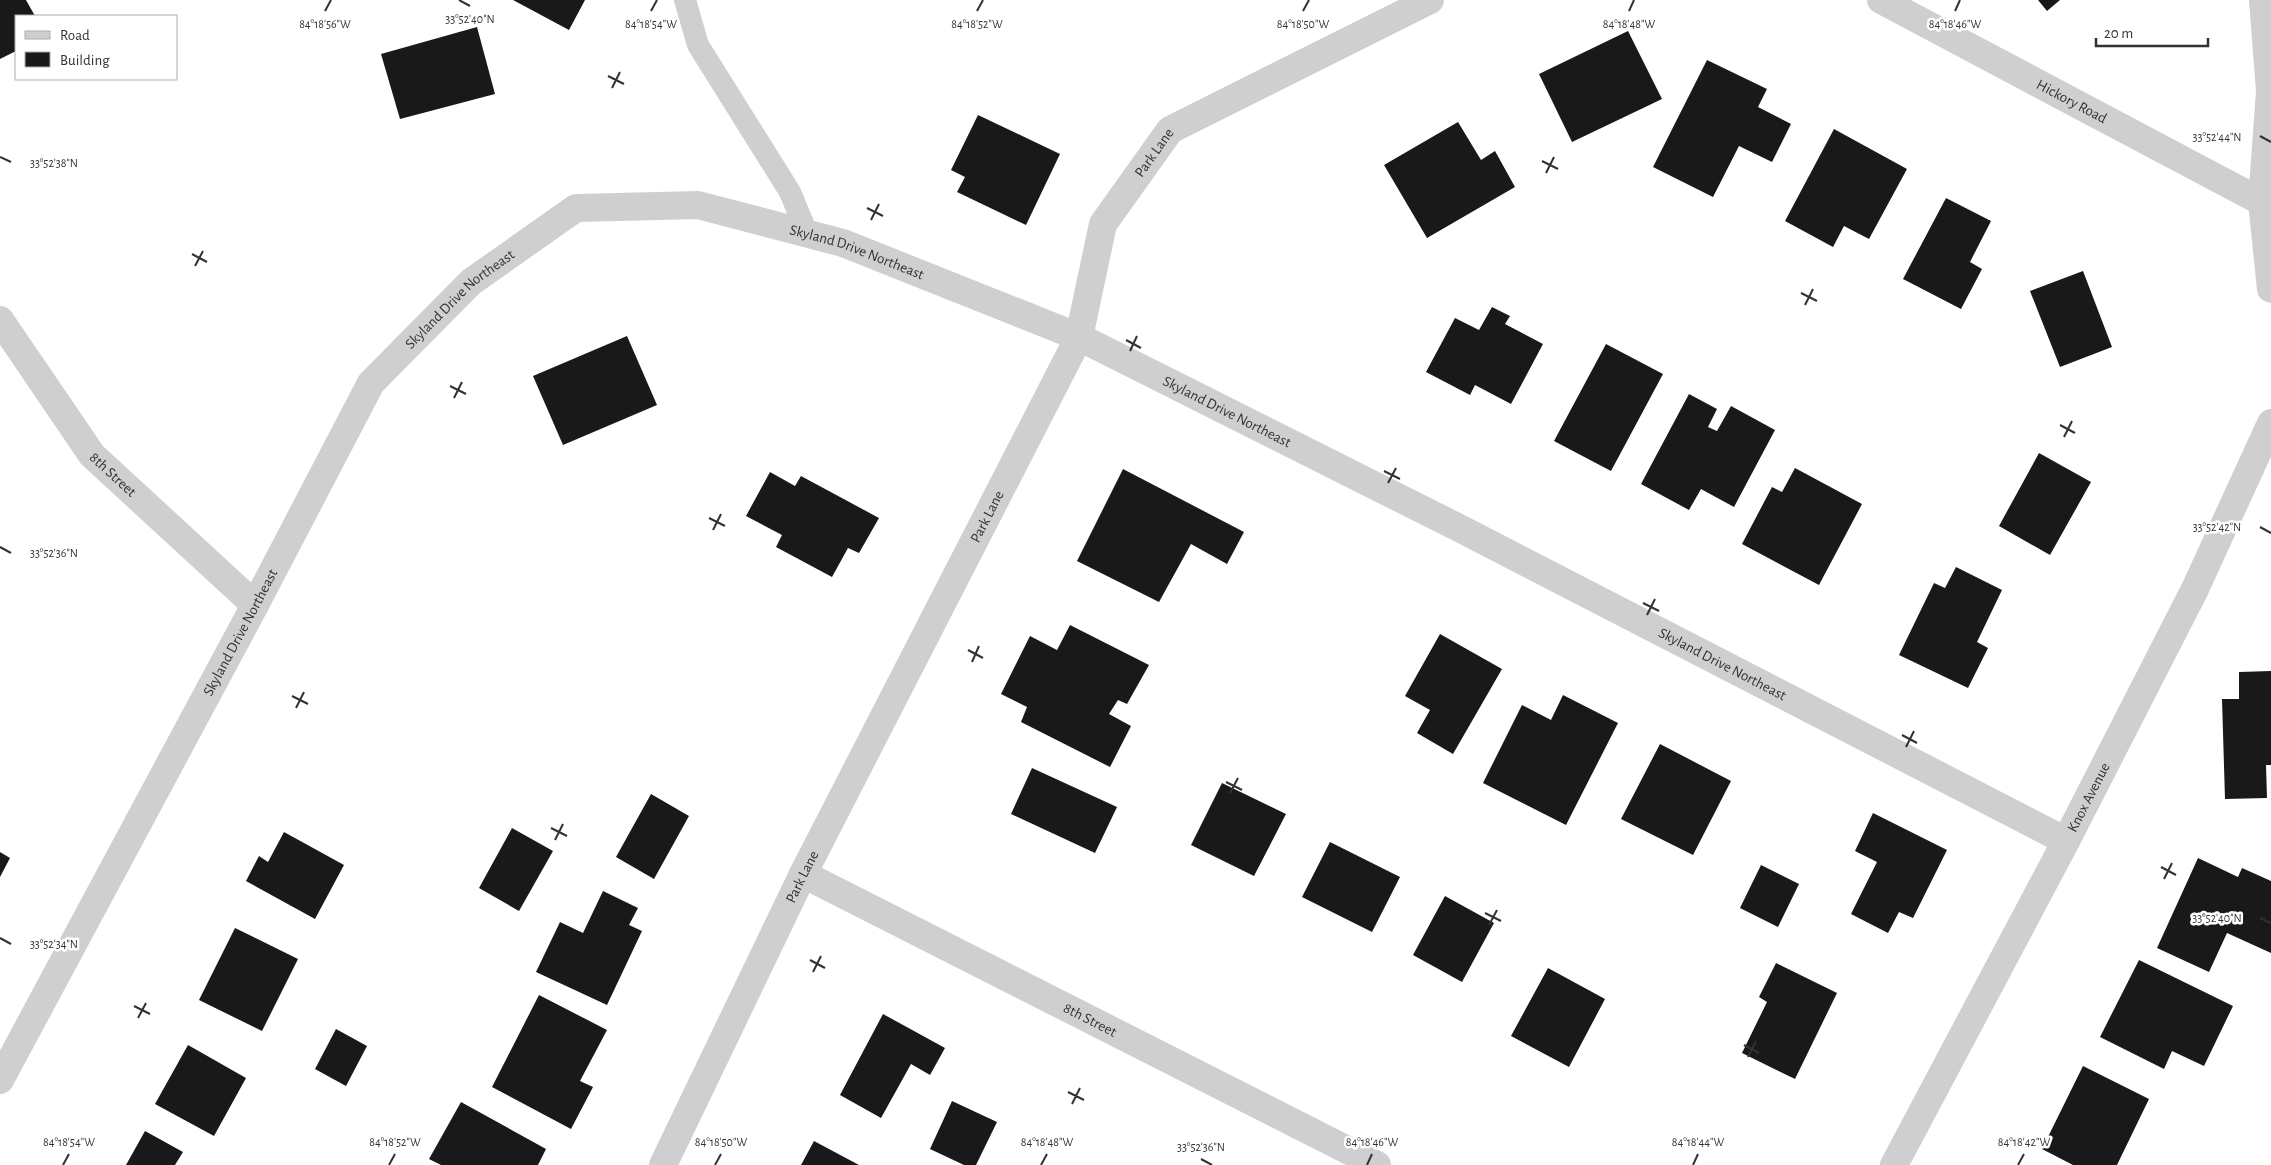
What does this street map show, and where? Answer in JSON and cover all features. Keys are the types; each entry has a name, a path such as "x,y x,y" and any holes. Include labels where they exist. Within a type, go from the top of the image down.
{"street":[{"name":"Park Lane","path":"663,1165 803,874 1079,337 1104,224 1170,130 1430,0"},
{"name":"Hickory Road","path":"1881,0 2262,202"},
{"path":"2263,0 2270,91 2262,202 2271,289"},
{"name":"Skyland Drive Northeast","path":"0,1080 255,605 371,382 471,282 576,208 698,205 843,242 1079,337 1467,532 2066,840"},
{"name":"8th Street","path":"0,320 92,455 255,605"},
{"name":"Knox Avenue","path":"1894,1165 2196,589 2271,423"},
{"name":"8th Street","path":"803,874 1377,1165"}],"lane":[{"path":"685,0 698,45 790,192 807,233"}],"building":[{"path":"0,0 26,0 34,15 15,15 15,52 0,59"},
{"path":"513,0 585,0 569,30"},
{"path":"2038,0 2060,0 2047,11"},
{"path":"477,27 495,94 400,119 381,54"},
{"path":"1628,31 1662,99 1572,142 1539,74"},
{"path":"1707,60 1767,89 1758,107 1791,124 1772,162 1739,146 1713,197 1653,167"},
{"path":"978,115 1060,154 1026,225 957,192 965,177 951,170"},
{"path":"1458,122 1481,160 1495,151 1515,187 1427,238 1384,165"},
{"path":"1834,129 1907,169 1869,239 1844,226 1833,247 1785,221"},
{"path":"1946,198 1991,221 1970,262 1982,269 1961,309 1903,279"},
{"path":"2083,271 2112,347 2060,367 2030,291"},
{"path":"1492,307 1510,316 1505,324 1543,344 1511,404 1475,385 1470,395 1426,372 1455,318 1479,330"},
{"path":"627,336 657,405 563,445 533,376"},
{"path":"1606,344 1663,374 1611,471 1554,441"},
{"path":"1689,394 1717,409 1708,427 1717,431 1731,406 1775,430 1734,507 1701,489 1689,510 1641,484"},
{"path":"2039,453 2091,482 2050,555 1999,526"},
{"path":"1795,468 1862,504 1819,585 1742,544 1772,487 1782,492"},
{"path":"1123,469 1244,532 1227,564 1191,544 1159,602 1077,561"},
{"path":"770,472 795,486 801,476 879,518 859,553 848,548 832,577 776,547 782,535 746,516"},
{"path":"1956,567 2002,590 1977,642 1988,648 1968,688 1899,655 1934,583 1945,588"},
{"path":"1070,625 1149,665 1127,704 1118,700 1109,714 1131,726 1110,767 1021,722 1027,707 1001,694 1030,636 1057,650"},
{"path":"1440,634 1502,669 1453,754 1417,733 1430,710 1405,696"},
{"path":"2271,671 2271,765 2266,765 2267,798 2225,799 2222,699 2239,699 2239,672"},
{"path":"1563,695 1618,723 1566,825 1483,783 1522,705 1551,720"},
{"path":"1660,744 1731,781 1693,855 1621,819"},
{"path":"1032,768 1117,807 1095,853 1011,814"},
{"path":"1222,783 1286,814 1254,876 1191,845"},
{"path":"651,794 689,816 654,879 616,857"},
{"path":"1873,813 1947,850 1913,918 1899,912 1888,933 1851,914 1877,862 1855,851"},
{"path":"512,828 553,851 519,911 479,888"},
{"path":"284,832 344,865 315,919 246,881 259,856 268,862"},
{"path":"1330,842 1400,877 1372,932 1302,897"},
{"path":"0,852 10,858 0,877"},
{"path":"2198,858 2238,877 2242,868 2271,881 2271,953 2227,933 2209,972 2157,948"},
{"path":"1761,865 1799,884 1778,927 1740,908"},
{"path":"603,891 638,908 629,925 642,931 607,1005 536,972 560,922 583,933"},
{"path":"1445,896 1494,923 1462,982 1413,955"},
{"path":"235,928 298,959 262,1031 199,1000"},
{"path":"2139,960 2233,1006 2204,1066 2172,1051 2164,1069 2100,1037"},
{"path":"1776,963 1837,993 1795,1079 1742,1053 1767,1002 1759,997"},
{"path":"1548,968 1605,999 1569,1067 1511,1036"},
{"path":"539,995 607,1030 580,1081 593,1087 571,1129 492,1087"},
{"path":"883,1014 945,1048 930,1075 911,1064 881,1118 840,1095"},
{"path":"336,1029 367,1046 346,1086 315,1069"},
{"path":"188,1045 246,1078 214,1136 155,1104"},
{"path":"2083,1066 2149,1099 2117,1165 2073,1165 2042,1149"},
{"path":"952,1101 997,1122 976,1165 964,1165 930,1149"},
{"path":"461,1102 546,1149 538,1165 441,1165 429,1159"},
{"path":"145,1131 183,1152 175,1165 126,1165"},
{"path":"814,1141 859,1165 801,1165"}]}
